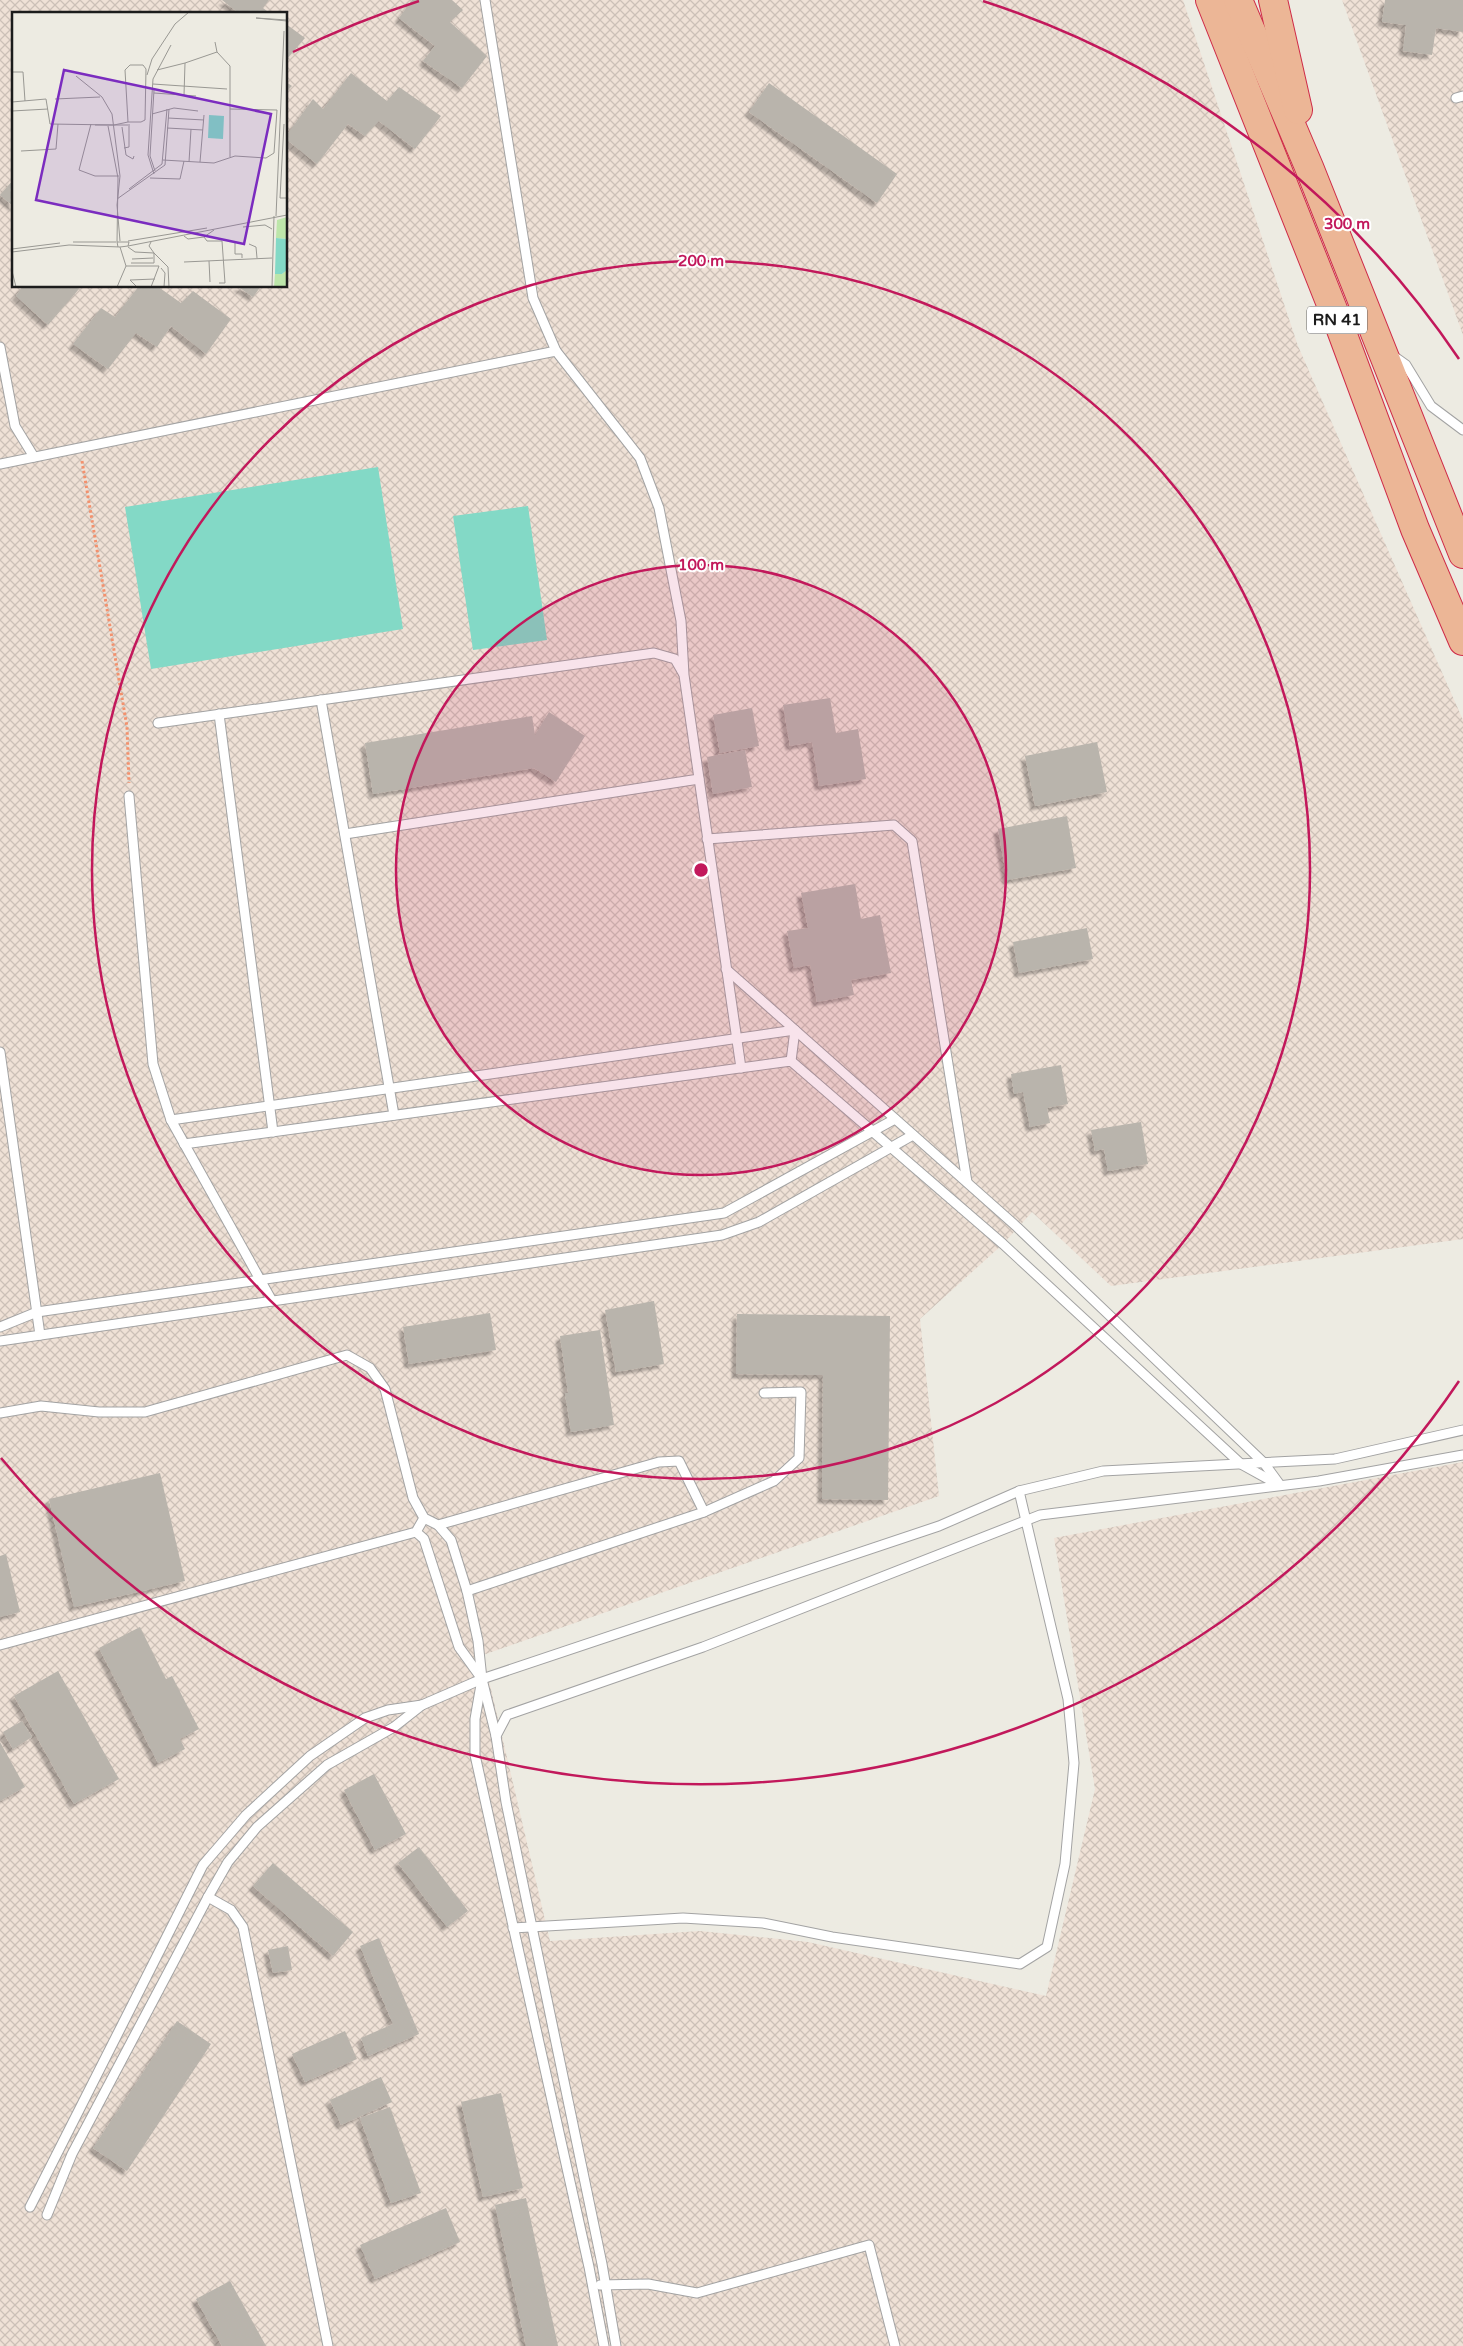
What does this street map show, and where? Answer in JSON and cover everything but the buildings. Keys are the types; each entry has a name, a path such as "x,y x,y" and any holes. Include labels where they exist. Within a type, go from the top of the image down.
{"highway":[{"name":"RN 41","path":"1210,0 1340,327 1415,529 1463,641"},
{"name":"RN 41","path":"1238,0 1309,167 1463,554"},
{"path":"1273,0 1309,167"}],"lane":[{"path":"485,0 533,298 556,351 640,458 659,508 681,620 684,675 741,1068"},
{"path":"0,347 15,426 34,457"},
{"path":"1382,348 1406,365 1431,406 1463,430"},
{"path":"0,464 556,351"},
{"path":"158,723 654,653 675,659 684,675"},
{"path":"321,700 394,1115"},
{"path":"219,714 274,1132"},
{"path":"345,834 699,779"},
{"path":"129,796 153,1064 171,1120 272,1301"},
{"path":"707,839 894,825 912,840 966,1182"},
{"path":"726,969 1017,1227 1264,1463 1280,1485"},
{"path":"171,1120 795,1030"},
{"path":"792,1061 795,1030"},
{"path":"0,1052 40,1335"},
{"path":"184,1144 792,1061 1003,1244 1241,1464 1280,1485"},
{"path":"0,1326 37,1312 724,1213 895,1119"},
{"path":"0,1340 722,1236 759,1222 913,1135"},
{"path":"0,1413 41,1406 99,1412 145,1412 347,1355 370,1368 385,1389 412,1498 424,1518 438,1525 451,1540 467,1591 478,1641 482,1680 496,1736 506,1802 605,2284 616,2346"},
{"path":"467,1591 704,1512 774,1481 799,1458 801,1392 764,1393"},
{"path":"30,2207 203,1866 246,1815 310,1756 365,1718 388,1710 422,1705 482,1680 939,1526 1019,1491 1103,1471 1336,1459 1463,1430"},
{"path":"496,1736 508,1715 703,1647 1040,1515 1319,1481 1463,1455"},
{"path":"438,1525 659,1462 679,1461 704,1512"},
{"path":"513,1928 683,1918 763,1923 832,1937 1020,1964 1047,1947 1065,1864 1074,1763 1068,1700 1019,1491"},
{"path":"0,1645 416,1532 424,1518"},
{"path":"416,1532 424,1539 459,1646 482,1680 475,1718 475,1755 593,2286 604,2346"},
{"path":"47,2215 72,2154 228,1862 257,1827 327,1765 394,1727 422,1705"},
{"path":"208,1897 230,1910 243,1927 328,2346"},
{"path":"593,2286 605,2284 648,2284 697,2293 868,2245 895,2346"}],"path":[{"path":"80,448 127,727 129,796"}],"shaded area":[{"path":"0,0 1183,0 1298,346 1463,720 1463,1239 1111,1286 1032,1212 1003,1244 920,1319 939,1496 483,1655 550,1941 700,1931 808,1942 1046,1996 1095,1789 1054,1538 1463,1462 1463,2346 0,2346"},
{"path":"1342,0 1463,0 1463,335"},
{"path":"378,467 403,629 151,669 125,507"},
{"path":"528,506 547,640 473,650 453,516"}]}
